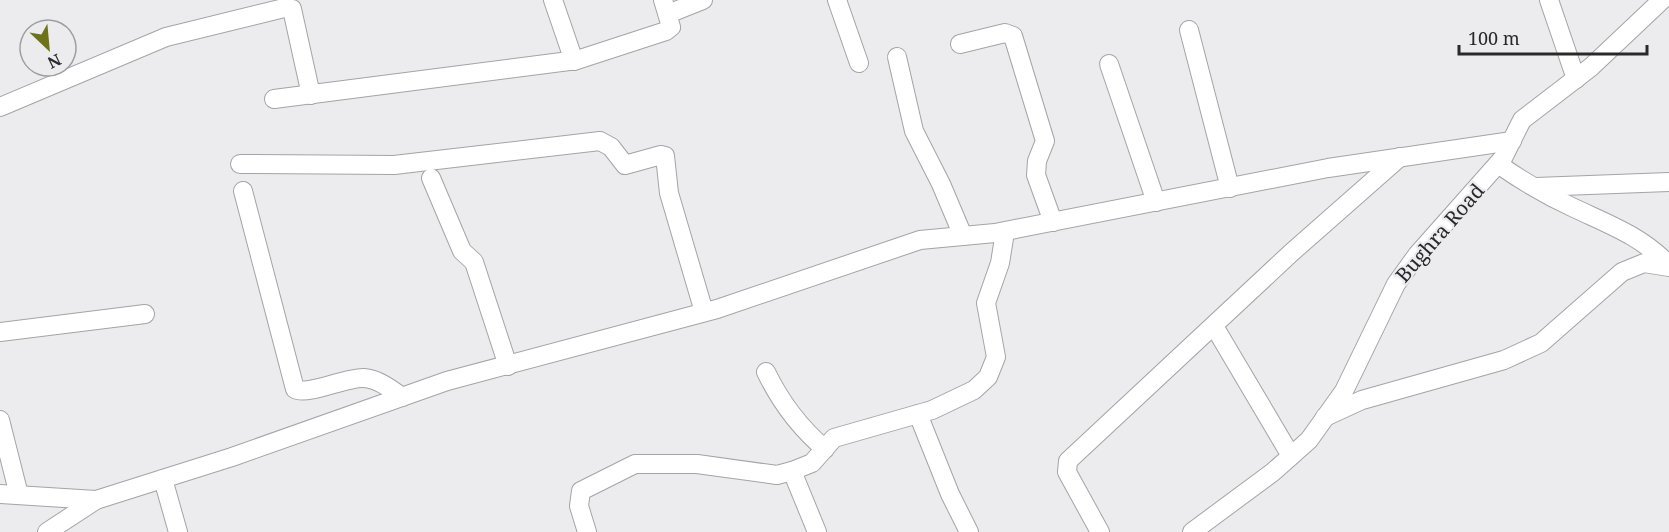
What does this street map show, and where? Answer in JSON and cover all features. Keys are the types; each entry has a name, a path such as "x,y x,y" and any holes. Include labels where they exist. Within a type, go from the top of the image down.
{"street":[{"path":"553,0 574,61"},
{"path":"274,99 574,61 666,31 671,27 666,7 703,0"},
{"path":"837,0 859,63"},
{"path":"1549,0 1575,79"},
{"name":"Bughra Road","path":"1192,532 1292,456 1309,440 1344,391 1396,284 1417,255 1498,164 1529,113 1591,67 1662,0"},
{"path":"0,107 166,37 284,8 292,9 311,95"},
{"path":"1188,30 1230,188"},
{"path":"960,44 1005,33 1013,36 1045,141 1037,161 1036,175 1053,222"},
{"path":"897,57 914,131 941,184 963,236"},
{"path":"1109,64 1156,202"},
{"path":"240,164 394,165 600,141 610,147 625,165 660,155 665,156 669,193 704,312"},
{"path":"47,532 96,500 232,458 447,381 704,312 920,240 1005,232 1328,168 1512,141"},
{"path":"1100,532 1068,472 1068,461 1400,157"},
{"path":"1498,164 1532,186 1624,229 1651,246 1669,266"},
{"path":"431,178 462,251 474,262 507,366"},
{"path":"1532,186 1669,182"},
{"path":"243,191 295,388 305,391 328,383 366,378 388,387 402,397"},
{"path":"587,532 579,506 581,491 635,464 697,464 777,476 812,462 834,438 918,414 974,390 993,367 996,357 986,303 1000,263 1005,232"},
{"path":"1325,417 1362,400 1504,360 1541,344 1622,272 1644,263 1669,266"},
{"path":"0,332 145,314"},
{"path":"1214,326 1292,456"},
{"path":"766,372 778,396 797,424 825,449"},
{"path":"918,414 950,494 969,532"},
{"path":"0,420 19,495"},
{"path":"792,471 817,532"},
{"path":"163,479 178,532"},
{"path":"0,494 96,500"}]}
